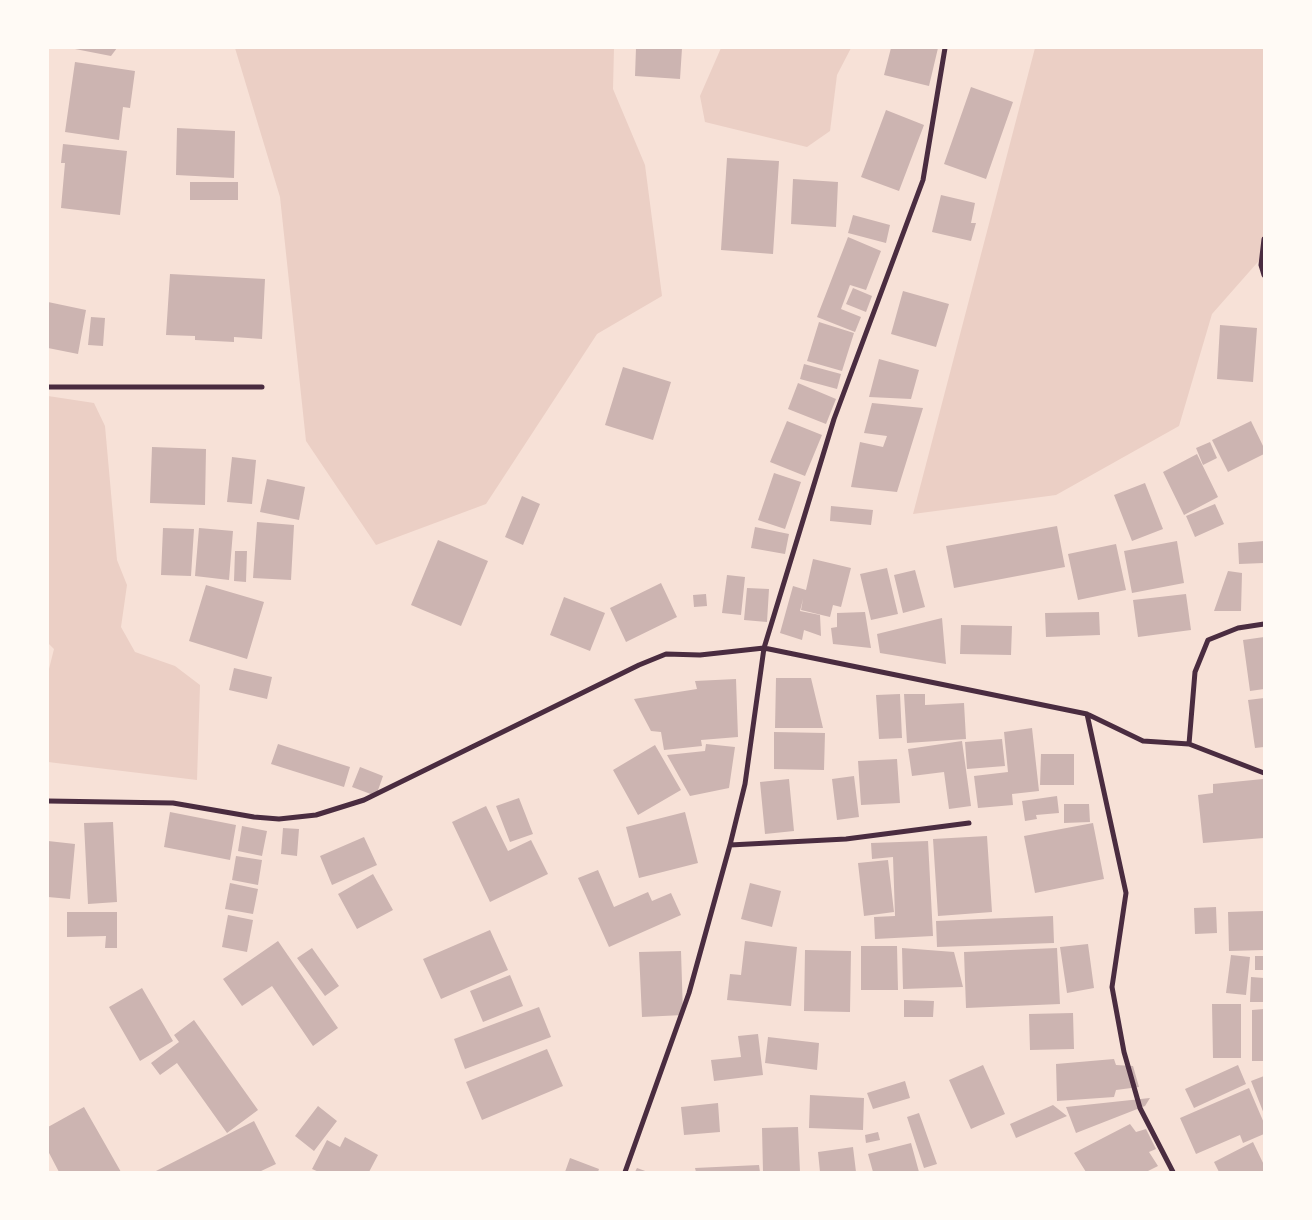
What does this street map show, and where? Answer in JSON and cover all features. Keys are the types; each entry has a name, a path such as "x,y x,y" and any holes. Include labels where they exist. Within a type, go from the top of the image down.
{"street":[{"path":"625,1172 689,992 730,845 745,784 764,648 834,419 924,180 945,48"},
{"path":"1264,239 1261,265 1264,275"},
{"path":"48,387 262,387"},
{"path":"1190,744 1194,672 1208,640 1238,628 1264,624"},
{"path":"48,801 172,802 254,817 279,819 316,815 364,800 639,665 666,654 700,655 764,648 1087,714 1143,740 1190,744 1264,773"},
{"path":"1087,714 1126,893 1112,987 1118,1024 1140,1108 1173,1172"},
{"path":"730,845 846,839 969,823"}],"shaded area":[{"path":"235,48 614,48 613,89 645,165 662,296 597,334 486,504 376,545 306,441 280,197"},
{"path":"721,48 851,48 837,75 830,131 807,147 705,122 700,96"},
{"path":"1035,48 1264,48 1264,255 1212,314 1179,426 1056,495 913,514"},
{"path":"48,396 94,403 105,426 117,560 127,585 121,627 135,652 175,666 200,685 197,780 48,762 48,673 54,649 48,643"}],"building":[{"path":"76,48 117,48 111,56"},
{"path":"636,48 682,48 680,79 635,76"},
{"path":"891,48 938,48 929,86 884,75"},
{"path":"75,62 135,71 130,108 123,107 119,140 65,132"},
{"path":"971,87 1013,102 986,179 944,164"},
{"path":"886,110 924,125 899,191 861,177"},
{"path":"177,128 235,131 234,178 176,175"},
{"path":"63,144 127,151 120,215 61,208 65,163 61,163"},
{"path":"727,158 779,161 773,254 721,250"},
{"path":"793,179 838,182 836,227 791,224"},
{"path":"190,182 238,182 238,200 190,200"},
{"path":"941,195 975,203 971,223 976,223 971,241 932,232"},
{"path":"853,215 890,225 886,243 848,233"},
{"path":"848,237 881,251 866,290 850,285 841,309 861,317 855,332 817,317"},
{"path":"170,274 265,279 262,339 234,337 234,342 195,340 195,336 166,335"},
{"path":"853,288 872,296 866,312 846,304"},
{"path":"903,291 949,304 936,347 891,334"},
{"path":"48,302 86,310 78,354 48,348"},
{"path":"91,317 105,318 103,346 88,345"},
{"path":"819,322 854,333 842,371 807,361"},
{"path":"1220,325 1257,328 1253,382 1217,379"},
{"path":"879,359 919,370 911,399 869,397"},
{"path":"804,364 841,374 837,389 800,379"},
{"path":"623,367 671,382 653,440 605,425"},
{"path":"798,383 836,399 826,424 788,409"},
{"path":"872,403 923,408 897,492 851,487 860,442 883,447 887,436 864,433"},
{"path":"787,421 822,435 805,476 770,462"},
{"path":"1251,421 1264,448 1264,454 1228,472 1212,440"},
{"path":"1210,442 1217,458 1203,465 1196,448"},
{"path":"152,447 206,449 205,505 150,503"},
{"path":"1197,454 1218,497 1184,515 1163,472"},
{"path":"232,457 256,460 252,504 227,502"},
{"path":"774,473 801,482 785,529 758,520"},
{"path":"267,479 305,487 299,520 260,512"},
{"path":"1145,483 1163,529 1132,541 1114,495"},
{"path":"522,496 540,504 523,545 505,537"},
{"path":"1215,504 1224,524 1195,537 1186,516"},
{"path":"831,506 873,510 871,525 830,521"},
{"path":"257,522 294,525 291,580 253,578"},
{"path":"1057,526 1065,567 954,588 946,546"},
{"path":"755,527 789,534 785,554 751,548"},
{"path":"163,528 194,529 191,576 161,575"},
{"path":"199,528 233,531 229,580 195,576"},
{"path":"438,540 488,561 461,626 411,605"},
{"path":"1177,541 1184,583 1132,593 1124,551"},
{"path":"1264,541 1264,563 1239,564 1238,543"},
{"path":"1116,544 1126,590 1078,600 1068,554"},
{"path":"235,551 247,551 246,582 234,581"},
{"path":"813,559 851,568 841,607 833,605 830,617 801,610 803,599 800,611 820,615 821,636 804,630 802,640 780,633 793,586 806,590"},
{"path":"887,568 898,614 871,620 860,574"},
{"path":"915,570 925,607 903,613 894,575"},
{"path":"1228,571 1242,573 1241,611 1214,611"},
{"path":"727,575 745,577 741,615 722,613"},
{"path":"661,583 677,617 626,642 610,608"},
{"path":"206,585 264,602 247,659 189,641"},
{"path":"747,588 769,589 767,622 744,620"},
{"path":"706,594 707,606 694,607 693,595"},
{"path":"1186,594 1191,630 1138,637 1133,600"},
{"path":"564,597 605,613 590,651 550,635"},
{"path":"865,612 871,648 833,644 831,628 837,627 837,613"},
{"path":"1099,612 1100,635 1046,637 1045,613"},
{"path":"942,618 946,664 880,653 877,634"},
{"path":"961,625 1012,626 1011,655 960,654"},
{"path":"1264,637 1264,689 1250,691 1243,640"},
{"path":"234,668 272,677 267,699 229,690"},
{"path":"776,678 811,678 823,728 775,728"},
{"path":"736,679 738,737 701,740 702,746 664,750 661,732 651,731 634,699 697,689 695,681"},
{"path":"900,694 902,738 879,739 876,695"},
{"path":"904,694 925,694 925,705 964,703 966,739 907,743"},
{"path":"1264,698 1264,747 1255,748 1248,700"},
{"path":"1032,728 1039,791 1012,794 1013,805 978,808 974,776 1008,772 1004,732"},
{"path":"774,732 825,733 824,770 774,769"},
{"path":"1002,739 1005,766 967,769 965,742"},
{"path":"962,741 971,806 949,809 944,772 912,776 908,749"},
{"path":"278,744 350,767 344,787 271,764"},
{"path":"706,744 735,747 729,788 690,796 667,755 705,751"},
{"path":"655,745 681,790 638,815 613,770"},
{"path":"1041,754 1074,754 1074,785 1040,785"},
{"path":"897,759 900,803 861,805 858,761"},
{"path":"360,767 383,776 376,796 352,787"},
{"path":"854,776 859,817 837,820 832,779"},
{"path":"789,779 794,831 765,834 760,782"},
{"path":"1263,779 1264,838 1203,843 1198,795 1213,793 1213,784"},
{"path":"1057,796 1059,813 1036,815 1037,819 1025,821 1022,801"},
{"path":"519,798 533,834 510,842 496,806"},
{"path":"1064,804 1089,804 1090,822 1064,823"},
{"path":"486,806 508,851 531,840 548,874 490,902 452,822"},
{"path":"170,812 236,825 230,860 164,847"},
{"path":"685,812 698,863 639,878 626,827"},
{"path":"113,822 117,902 88,904 84,823"},
{"path":"1093,823 1104,879 1035,893 1024,836"},
{"path":"242,826 267,831 262,856 238,851"},
{"path":"283,828 299,829 297,856 281,854"},
{"path":"987,836 992,912 938,916 933,839"},
{"path":"364,837 377,865 332,885 320,856"},
{"path":"48,841 75,844 70,899 48,897"},
{"path":"928,841 933,936 875,939 874,917 895,916 893,857 872,859 871,843"},
{"path":"236,856 262,860 258,885 232,880"},
{"path":"888,860 894,912 864,916 858,863"},
{"path":"598,870 614,907 648,892 652,901 671,893 681,915 609,947 578,878"},
{"path":"373,874 393,910 357,929 338,894"},
{"path":"230,883 258,889 253,914 225,909"},
{"path":"750,883 781,891 772,927 741,919"},
{"path":"1216,907 1217,933 1195,934 1194,908"},
{"path":"1264,911 1264,950 1229,951 1228,912"},
{"path":"67,912 117,912 117,948 105,948 106,936 67,937"},
{"path":"228,915 253,920 247,952 222,947"},
{"path":"1053,916 1054,943 937,947 936,921"},
{"path":"490,930 508,970 441,999 423,959"},
{"path":"278,941 338,1028 313,1046 272,986 242,1006 223,979"},
{"path":"745,941 797,947 791,1006 727,1000 730,974 741,975"},
{"path":"1088,944 1094,988 1067,993 1060,947"},
{"path":"861,946 897,946 898,990 861,990"},
{"path":"312,948 339,986 325,996 297,958"},
{"path":"902,948 954,952 963,987 903,989"},
{"path":"1057,948 1060,1004 966,1008 964,952"},
{"path":"805,950 851,951 850,1012 804,1011"},
{"path":"681,951 683,1015 642,1017 639,952"},
{"path":"1231,955 1250,957 1246,995 1226,993"},
{"path":"1255,956 1264,956 1264,970 1255,970"},
{"path":"510,975 523,1006 483,1022 470,991"},
{"path":"1251,977 1264,978 1264,1002 1250,1002"},
{"path":"142,988 173,1041 140,1061 109,1007"},
{"path":"904,1000 934,1001 933,1017 904,1017"},
{"path":"1212,1004 1241,1004 1241,1058 1213,1058"},
{"path":"539,1007 551,1037 465,1069 454,1039"},
{"path":"1264,1009 1264,1061 1252,1061 1252,1010"},
{"path":"1073,1013 1074,1049 1030,1050 1029,1014"},
{"path":"194,1020 258,1110 227,1133 177,1063 160,1075 151,1063 179,1042 174,1035"},
{"path":"758,1034 763,1075 714,1081 711,1060 741,1057 738,1036"},
{"path":"768,1037 819,1043 817,1070 765,1063"},
{"path":"547,1049 563,1086 482,1120 466,1082"},
{"path":"1114,1059 1116,1065 1133,1066 1139,1087 1116,1090 1114,1097 1057,1101 1056,1064"},
{"path":"983,1065 1005,1114 971,1129 949,1080"},
{"path":"1238,1065 1246,1084 1194,1108 1185,1089"},
{"path":"1264,1076 1264,1114 1251,1081"},
{"path":"905,1081 910,1098 873,1109 867,1093"},
{"path":"1249,1088 1264,1123 1264,1134 1243,1143 1240,1135 1196,1154 1180,1118"},
{"path":"810,1095 864,1098 863,1130 809,1128"},
{"path":"1150,1098 1145,1106 1076,1133 1066,1107"},
{"path":"718,1103 720,1132 684,1135 681,1107"},
{"path":"1053,1105 1067,1116 1016,1138 1010,1124"},
{"path":"318,1106 337,1121 314,1151 295,1136"},
{"path":"84,1107 121,1172 59,1172 48,1151 48,1127"},
{"path":"919,1113 937,1164 924,1168 907,1117"},
{"path":"254,1121 276,1164 259,1172 154,1172"},
{"path":"1130,1124 1136,1132 1146,1129 1156,1149 1149,1152 1158,1166 1146,1172 1086,1172 1074,1153"},
{"path":"798,1127 800,1172 763,1172 762,1128"},
{"path":"878,1132 880,1140 866,1143 865,1135"},
{"path":"345,1137 378,1155 369,1172 319,1172 312,1169 327,1140 340,1147"},
{"path":"1253,1142 1264,1165 1264,1171 1219,1172 1214,1162"},
{"path":"911,1143 919,1172 873,1172 868,1154"},
{"path":"853,1147 856,1172 820,1172 818,1152"},
{"path":"570,1158 599,1169 598,1172 565,1172"},
{"path":"759,1165 760,1172 696,1172 695,1168"},
{"path":"637,1168 648,1172 635,1172"}]}
